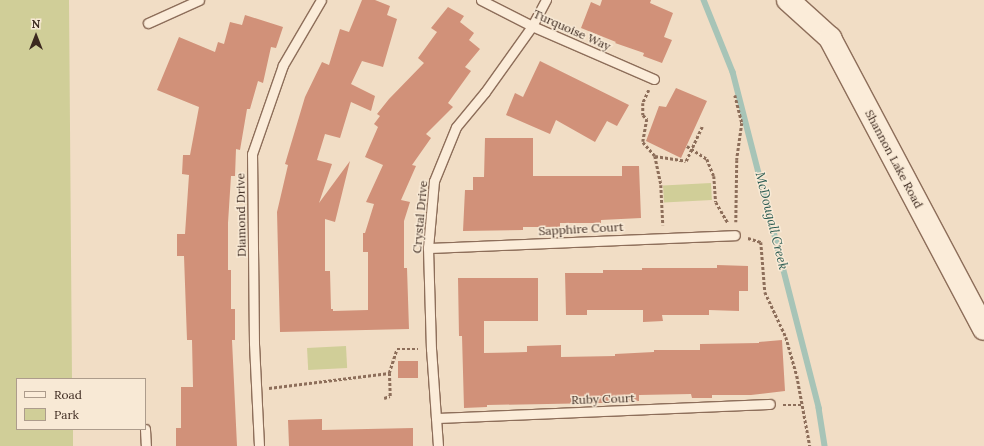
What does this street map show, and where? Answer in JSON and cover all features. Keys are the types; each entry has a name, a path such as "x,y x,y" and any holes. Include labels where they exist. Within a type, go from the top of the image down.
{"main road":[{"name":"Shannon Lake Road","path":"788,0 830,38 984,329"}],"lane":[{"path":"148,23 199,0"},
{"name":"Diamond Drive","path":"259,446 256,390 252,154 283,65 321,0"},
{"name":"Turquoise Way","path":"481,0 532,26 654,79"},
{"name":"Crystal Drive","path":"438,446 431,349 428,248 434,180 456,127 485,92 532,26 546,0"},
{"name":"Sapphire Court","path":"428,248 735,235"},
{"name":"Ruby Court","path":"436,418 770,404"},
{"path":"145,430 146,446"}],"path":[{"path":"654,79 643,103 643,115 647,119 643,142 655,156 661,185 663,237"},
{"path":"735,95 742,123 737,160 738,197 735,235"},
{"path":"655,156 686,160 702,127"},
{"path":"687,146 708,159 714,176 716,202 735,235 761,242 765,292 786,337 797,376 810,446"},
{"path":"384,398 390,396 389,374 397,349 431,349"},
{"path":"256,390 389,374"},
{"path":"770,404 803,405"}],"green space":[{"path":"0,0 69,0 72,378 16,378 16,430 73,430 73,446 0,446"},
{"path":"711,183 712,200 664,202 663,186"},
{"path":"346,346 347,368 308,370 307,348"}],"building":[{"path":"362,0 375,0 390,6 387,15 397,19 383,67 362,61 351,84 375,96 371,111 351,102 340,138 325,134 317,160 332,164 319,203 350,161 335,222 325,219 325,271 330,271 331,309 333,309 333,311 368,310 368,252 363,252 363,233 365,233 374,204 366,202 383,165 365,157 378,127 374,124 380,116 377,114 389,99 424,63 418,58 437,32 431,28 448,7 464,16 460,22 474,33 469,40 480,49 465,67 471,71 448,103 453,107 426,134 431,138 412,165 416,166 401,200 410,202 404,221 404,268 407,268 409,329 280,332 277,212 288,165 285,164 305,97 322,62 329,65 340,29 349,32"},
{"path":"602,0 651,0 650,3 673,13 664,37 672,40 662,63 643,56 644,53 615,43 616,42 581,28 591,2 600,6"},
{"path":"245,15 283,27 276,48 271,47 263,83 258,81 250,109 247,109 240,150 236,149 235,176 231,176 228,223 228,270 231,270 231,309 235,309 235,340 232,340 237,446 176,446 176,428 181,428 181,387 193,387 192,340 187,340 184,256 177,256 177,234 185,234 189,175 182,174 183,155 190,155 199,107 157,90 179,37 215,52 218,42 224,44 230,22 242,25"},
{"path":"540,61 629,105 617,126 607,121 595,142 556,120 550,134 506,115 515,93 523,97"},
{"path":"676,88 707,101 681,158 646,141 659,106 666,107"},
{"path":"485,138 533,138 533,176 622,176 622,166 639,166 641,218 601,220 601,223 560,223 560,227 523,227 523,230 463,231 465,190 473,190 473,177 484,177"},
{"path":"717,265 748,266 748,291 739,291 739,311 709,310 709,315 662,315 663,321 643,322 643,310 587,310 587,315 566,315 565,273 603,273 603,270 642,270 642,268 717,268"},
{"path":"458,278 538,278 538,321 484,321 484,353 527,352 527,346 561,345 561,357 615,356 615,354 654,352 654,350 700,350 700,344 759,343 782,340 785,391 751,395 712,395 712,398 692,398 691,394 639,395 639,401 487,405 487,407 464,408 462,336 459,336"},
{"path":"398,361 418,361 418,378 398,378"},
{"path":"322,419 322,430 413,428 413,446 289,446 288,420"}],"waterway":[{"name":"McDougall Creek","path":"704,0 733,72 819,408 825,446"}]}
